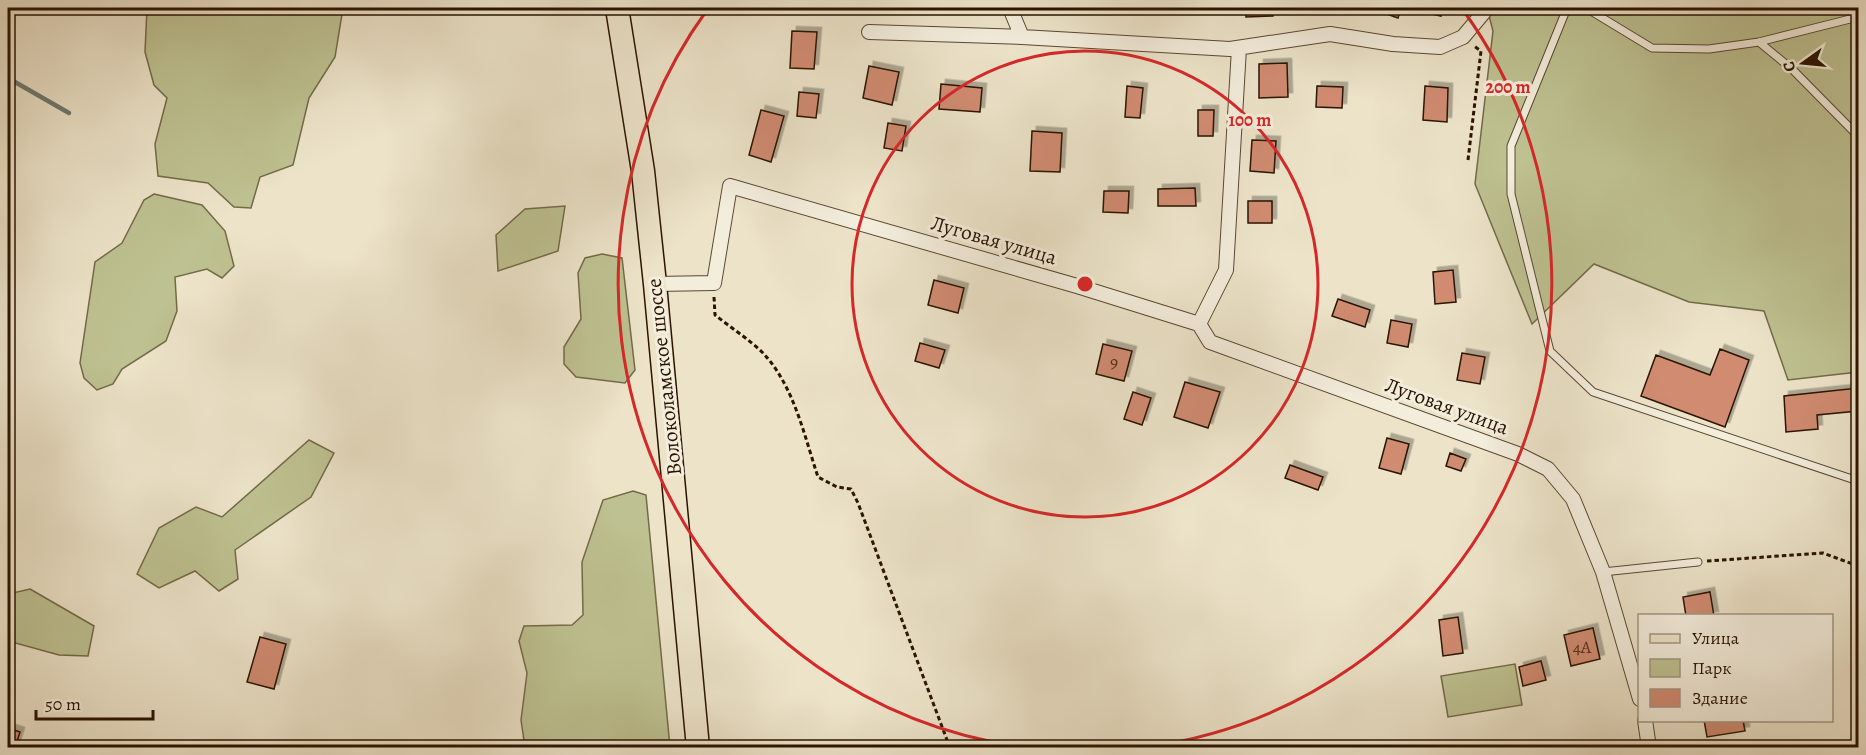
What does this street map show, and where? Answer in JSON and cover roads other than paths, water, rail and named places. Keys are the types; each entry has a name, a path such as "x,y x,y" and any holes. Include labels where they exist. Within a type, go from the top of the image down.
{"main road":[{"name":"Волоколамское шоссе","path":"617,8 642,171 655,284 698,747"}],"street":[{"path":"1010,8 1022,37"},
{"path":"869,32 1239,48 1330,33 1393,44 1440,47 1463,37 1485,8"},
{"path":"1199,324 1226,270 1239,48"},
{"name":"Луговая улица","path":"655,284 714,283 730,186 1077,286 1199,324 1210,342 1518,454 1548,469 1573,499 1603,572 1638,692"},
{"path":"1645,722 1649,747"}],"lane":[{"path":"1567,8 1511,146 1511,194 1550,351 1593,392 1858,481"},
{"path":"1586,8 1652,48 1709,49 1759,42 1858,17"},
{"path":"1759,42 1793,70 1858,136"},
{"path":"1603,572 1698,562"}],"waterway":[{"path":"8,78 69,113"}]}
